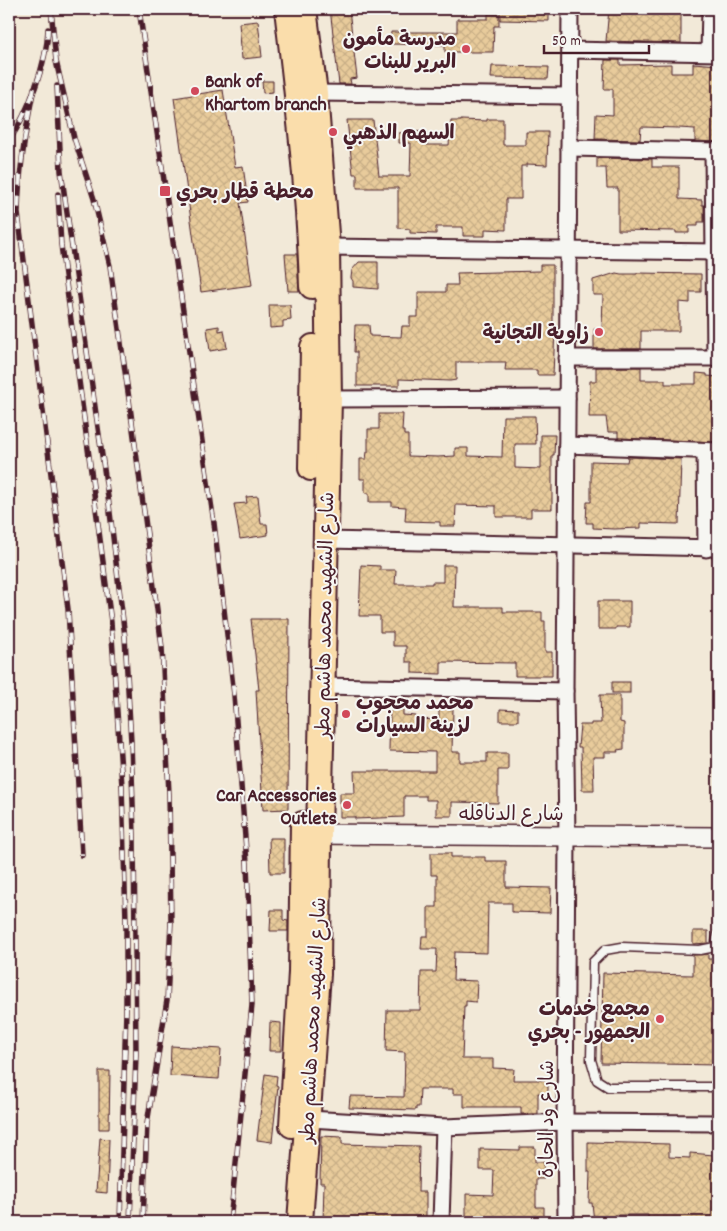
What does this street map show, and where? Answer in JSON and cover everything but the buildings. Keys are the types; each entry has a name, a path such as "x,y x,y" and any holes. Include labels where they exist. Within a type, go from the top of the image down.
{"main road":[{"name":"شارع الشهيد محمد هاشم مطر","path":"287,9 298,101 310,235 313,324 311,834 318,974 309,1119 300,1222"},
{"name":"شارع الشهيد محمد هاشم مطر","path":"283,1222 323,686 329,399 327,247 315,93 304,9"}],"street":[{"name":"شارع ود الحارة","path":"566,1222 567,836 565,691 570,9"},
{"path":"570,50 714,52 710,9"},
{"path":"315,93 570,96"},
{"path":"567,358 717,358 716,151 569,148"},
{"path":"327,247 568,248 716,252"},
{"path":"329,399 567,398"},
{"path":"326,540 712,548 712,451 567,445"},
{"path":"323,686 565,691"},
{"name":"شارع الدناقله","path":"311,834 718,837"},
{"path":"309,1119 444,1127 565,1122 718,1123"},
{"path":"441,1222 444,1127"}],"lane":[{"path":"718,934 714,947 700,950 622,947 605,950 593,962 591,1060 597,1080 608,1086 718,1087"}],"railway":[{"path":"51,9 56,61 74,138 94,199 110,266 162,647 169,794 171,922 167,1000 147,1124 143,1222"},
{"path":"139,9 214,523 234,695 247,863 252,1005 230,1222"},
{"path":"9,141 23,116 35,87 44,57 48,29"},
{"path":"57,86 61,171 109,504 125,637 134,834 136,1055 130,1222"},
{"path":"34,88 23,150 18,213 68,609 82,855"},
{"path":"58,194 61,245 111,622 122,786 126,921 126,1010 120,1222"}],"place":[{"name":"مدرسة مأمون البرير للبنات","path":"466,49"},
{"name":"Bank of Khartom branch","path":"195,91"},
{"name":"السهم الذهبي","path":"333,132"},
{"name":"محطة قطار بحري","path":"165,191"},
{"name":"زاوية التجانية","path":"599,332"},
{"name":"محمد محجوب لزينة السيارات","path":"346,714"},
{"name":"Car Accessories Outlets","path":"347,805"},
{"name":"مجمع خدمات الجمهور - بحري","path":"660,1019"}]}
